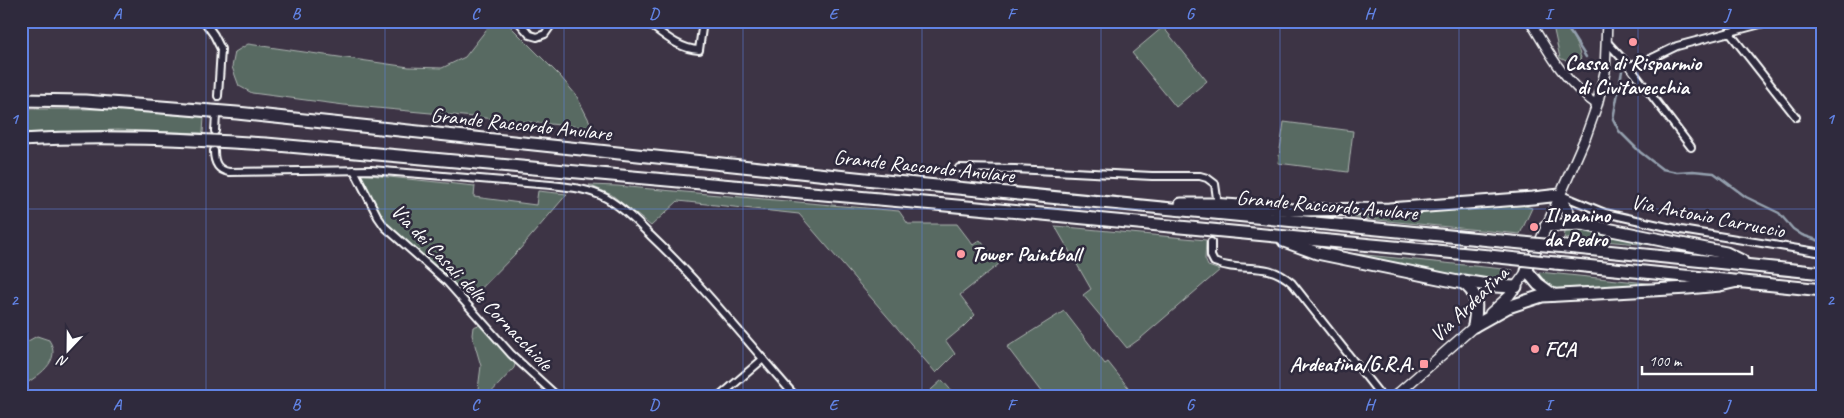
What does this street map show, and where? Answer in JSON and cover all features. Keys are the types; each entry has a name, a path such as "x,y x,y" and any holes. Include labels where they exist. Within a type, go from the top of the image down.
{"highway":[{"name":"Grande Raccordo Anulare","path":"21,100 85,101 237,113 1150,207 1748,264 1823,273"},
{"name":"Grande Raccordo Anulare","path":"21,140 78,138 172,139 266,144 1489,256 1823,290"},
{"path":"1150,207 1198,204 1294,210 1389,209 1533,198 1560,194 1569,215 1582,224"},
{"path":"1546,226 1582,224 1726,253 1748,264"},
{"path":"1273,236 1317,253 1451,280 1516,287"},
{"path":"1527,271 1538,284 1553,295"},
{"path":"1451,280 1466,285 1474,294 1477,306 1474,326"},
{"path":"1474,326 1508,307 1531,298 1553,295 1688,288 1738,281"}],"main road":[{"name":"Via Ardeatina","path":"1394,397 1501,304 1527,271 1586,136 1605,72 1608,21"}],"street":[{"path":"204,21 221,49 218,96"},
{"path":"518,21 530,34 538,37 545,34 554,21"},
{"path":"645,21 681,45 699,50 703,21"},
{"path":"1530,21 1563,75 1596,104"},
{"path":"1629,66 1648,60 1673,47 1772,21"},
{"path":"1729,32 1796,117"},
{"path":"1607,42 1629,66 1691,147"},
{"path":"215,131 216,115"},
{"path":"214,151 214,159 217,166 229,172 354,170 551,185 577,188 597,194 618,206 690,274 796,397"},
{"path":"959,168 1152,176 1200,176 1207,178 1215,184 1217,198"},
{"name":"Via dei Casali delle Cornacchiole","path":"354,170 378,217 386,227 447,282 512,354 558,397"},
{"name":"Via Antonio Carruccio","path":"1560,194 1586,207 1605,213 1698,233 1823,254"},
{"path":"1211,242 1210,256 1214,262 1225,266 1268,269 1279,273 1292,283 1382,397"},
{"path":"719,397 763,359"}],"green space":[{"path":"493,21 505,21 560,76 576,95 593,128 344,105 252,93 239,86 232,67 235,52 248,44 409,67 442,68 465,57"},
{"path":"1555,24 1565,28 1572,36 1581,58 1577,62 1568,62 1560,58 1553,26"},
{"path":"1163,27 1207,81 1176,107 1132,53"},
{"path":"21,109 106,109 204,117 203,133 118,130 21,133"},
{"path":"1284,122 1353,131 1348,172 1278,163"},
{"path":"360,174 475,186 474,197 536,205 538,191 567,194 520,249 469,301 448,278 386,223"},
{"path":"589,185 899,211 908,224 957,224 973,245 980,240 999,264 960,295 975,315 946,341 955,354 936,373 799,214 678,201 651,226 612,195"},
{"path":"1522,205 1532,208 1520,234 1347,217 1347,214"},
{"path":"1055,226 1206,240 1205,259 1208,266 1220,270 1127,348 1083,295 1091,289"},
{"path":"1568,228 1679,247 1564,238"},
{"path":"1337,252 1513,270 1503,282 1458,276"},
{"path":"1539,272 1657,284 1548,289 1539,281"},
{"path":"1064,311 1105,364 1108,362 1135,396 1045,397 1007,347"},
{"path":"479,325 515,364 514,368 487,397 477,397 481,366 472,335 473,327"},
{"path":"37,336 49,340 53,355 51,362 41,373 21,387 21,345"},
{"path":"942,380 957,397 923,397"}],"waterway":[{"path":"1563,21 1586,57"},
{"path":"1622,71 1613,119 1619,131 1640,152 1662,169 1677,172 1714,173 1746,197 1779,213 1793,229 1802,235 1823,242"}],"tunnel":[{"path":"216,114 218,96"},
{"path":"1211,242 1216,211"}],"place":[{"name":"Cassa di Risparmio di Civitavecchia","path":"1633,42"},
{"name":"Il panino da Pedro","path":"1534,227"},
{"name":"Tower Paintball","path":"961,254"},
{"name":"FCA","path":"1535,349"},
{"name":"Ardeatina/G.R.A.","path":"1424,364"}]}
